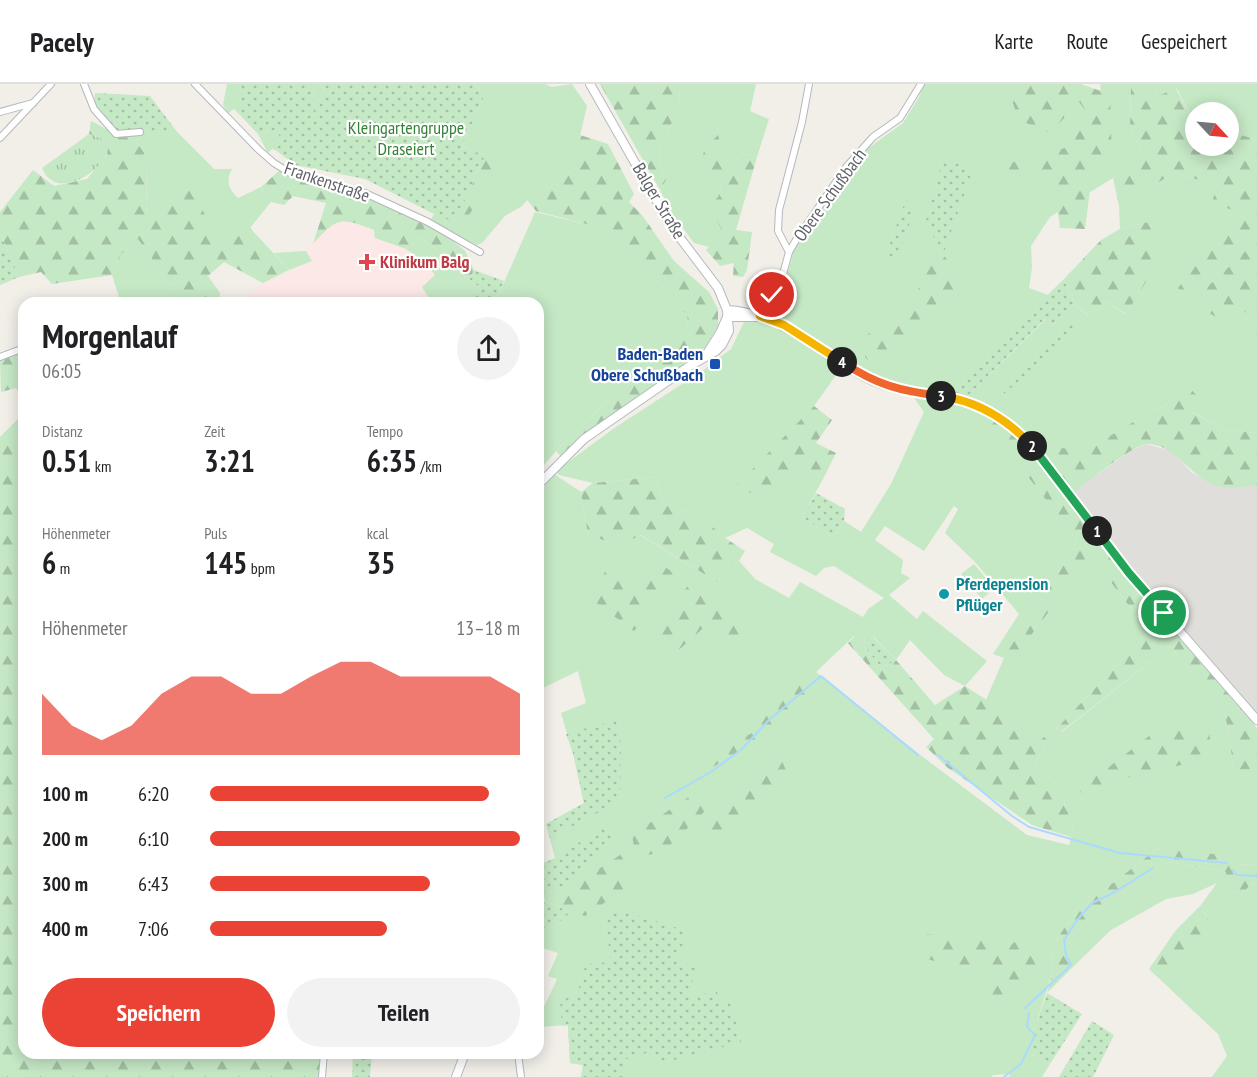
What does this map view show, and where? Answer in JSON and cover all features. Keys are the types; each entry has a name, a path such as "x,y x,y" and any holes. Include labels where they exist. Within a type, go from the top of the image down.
{"street":[{"path":"0,138 51,84"},
{"path":"84,84 94,109 116,134 140,132"},
{"name":"Frankenstraße","path":"195,84 259,150 290,173 365,193 428,222 480,252"},
{"name":"Balger Straße","path":"590,84 671,226 718,288 727,313"},
{"name":"Obere Schußbach","path":"789,252 778,231 779,210 802,122 809,84"},
{"name":"Obere Schußbach","path":"760,316 783,274 789,252 847,166 873,137 900,118 921,84"},
{"path":"0,112 33,103"},
{"path":"544,478 584,439 722,345 729,331 727,313 743,310 784,325 871,380 900,390 957,399 1002,419 1022,435 1129,573 1257,720"},
{"path":"0,357 18,350"},
{"path":"322,1077 324,1059"},
{"path":"456,1077 463,1059"},
{"path":"519,1059 521,1077"}],"shaded area":[{"name":"Klinikum Balg","path":"349,220 374,231 375,238 406,249 426,263 435,275 422,287 428,297 247,297 263,283 312,261 306,251 331,224"},
{"path":"1146,444 1172,451 1191,472 1221,487 1255,486 1257,488 1257,715 1131,569 1073,492 1130,451"}],"green space":[{"path":"227,84 239,84 239,114 234,109 228,113 223,105"},
{"name":"Kleingartengruppe Draseiert","path":"239,84 312,84 316,114 324,95 325,84 474,84 485,94 462,146 485,156 455,222 434,214 365,179 295,165 277,151 280,129 258,134 239,114"},
{"path":"312,84 325,84 324,95 316,116"},
{"path":"474,84 545,84 552,87 572,84 587,106 572,170 562,180 505,216 482,243 477,245 430,221 434,214 456,221 485,156 462,146 485,94"},
{"path":"600,84 681,84 678,108 658,155 666,180 660,190"},
{"path":"681,84 756,84 750,111 769,119 757,157 741,153 729,172 718,135 723,180 718,197 723,232 709,247 694,243 671,212 660,190 666,180 658,155 678,108"},
{"path":"924,84 1080,84 1101,91 1100,84 1131,84 1130,128 1142,153 1113,178 1050,217 1031,246 1032,267 1029,288 1048,295 955,392 917,392 957,399 957,407 1008,450 1078,541 1004,657 1010,662 1091,556 1149,632 1056,729 1062,732 1170,646 1225,713 1234,770 1257,769 1257,865 1234,864 1162,845 1091,900 1068,922 1052,947 1053,971 1035,1027 1030,1053 1050,1064 1042,1077 1009,1077 1010,1074 991,1077 581,1077 583,1065 570,1063 568,1025 544,1027 544,1007 557,979 548,976 558,953 544,949 544,932 571,912 545,901 544,863 555,858 546,824 584,803 561,713 586,703 578,671 544,688 544,487 554,474 581,492 588,534 618,546 640,535 717,582 739,561 755,579 789,598 800,582 863,617 868,609 884,598 834,566 824,568 816,576 770,552 774,544 747,528 725,538 701,516 662,503 656,477 593,483 559,475 556,471 613,429 702,371 731,349 744,322 767,319 788,272 796,243 850,168 867,149 903,123","holes":["844,364 890,387 910,392 924,412 891,484 861,532 844,521 834,538 802,517 823,479 805,466 784,477 737,486 814,406","954,506 958,509 945,533 975,562 1019,614 993,654 1004,658 986,700 1048,740 1034,766 1068,792 1064,802 1074,824 1069,845 1027,835 919,754 816,672 854,636 861,643 874,637 896,660 910,640 944,675 965,686 987,661 923,611 917,619 889,595 910,578 901,573 903,560 875,540 885,526 924,551"]},
{"path":"1032,84 1080,84 1110,94 1112,161 1092,174 1085,229 1060,228 1053,171 1001,179 1002,165 1068,147 1069,137 1087,112 1079,102 1050,133 1019,120 1010,95"},
{"path":"1131,84 1156,84 1157,96 1176,89 1185,106 1185,156 1239,156 1239,134 1257,140 1257,338 1252,337 1255,319 1235,305 1218,318 1207,312 1212,301 1201,293 1249,248 1237,240 1199,290 1186,296 1178,288 1228,226 1250,216 1212,203 1217,185 1174,173 1119,206 1113,178 1142,153 1130,128"},
{"path":"1156,84 1257,84 1257,140 1239,134 1239,102 1185,102 1185,105 1177,89 1157,97"},
{"path":"95,93 150,96 177,132 116,134 94,109"},
{"path":"91,121 116,134 128,133 146,154 147,219 188,183 222,247 250,228 289,270 263,283 224,262 208,276 220,293 220,297 179,297 138,239 121,254 112,275 52,284 41,272 19,277 0,233 0,212 33,170 54,186 87,179 107,155 108,141 89,134"},
{"path":"280,129 277,151 272,149 268,153 258,134"},
{"path":"177,132 214,169 232,169 229,185 238,198 261,187 271,202 250,228 223,247 147,220 146,154 128,133"},
{"path":"89,134 108,141 107,154 101,163 84,177 74,181 56,182 48,177 42,168"},
{"path":"580,135 608,144 634,194 629,202 642,215 674,261 709,292 718,309 718,326 706,346 676,372 561,457 556,451 603,405 628,386 688,326 687,314 672,303 661,285 639,269 630,254 590,225 536,211 527,200 562,180 572,170"},
{"path":"718,135 729,171 741,153 757,157 736,230 752,232 747,270 743,277 733,276 734,263 720,266 706,250 723,232 709,206 718,197 723,180 703,176 701,163 703,153"},
{"path":"485,156 494,160 496,168 462,225 455,222"},
{"path":"943,159 973,169 944,252 925,224"},
{"path":"279,171 365,193 448,236 465,251 474,270 469,281 420,237 406,249 375,238 374,230 354,223 340,222 334,224 313,244 326,203 293,196 284,205 271,202 261,187"},
{"path":"1174,173 1217,185 1251,216 1199,290 1236,239 1249,248 1235,305 1256,319 1252,337 1257,338 1257,433 1225,430 1191,411 1187,385 1166,405 1098,443 1045,456 1010,423 985,407 985,402 967,397 1046,319 1052,325 1074,304 1087,315 1108,302 1125,314 1148,222 1120,229 1119,206"},
{"path":"906,199 915,210 896,258 886,255"},
{"path":"535,212 590,225 630,254 639,269 661,285 672,303 687,314 688,326 628,386 603,405 544,465 544,297 498,297"},
{"path":"1148,222 1160,250 1149,277 1126,314 1108,302 1088,315 1074,304 1064,279 1101,240 1120,229"},
{"path":"0,233 19,277 0,285"},
{"path":"420,237 469,281 479,286 474,297 428,297 422,287 435,275 426,263 406,249"},
{"path":"138,239 179,297 119,297 112,275 121,254"},
{"path":"306,251 312,261 289,270 274,253"},
{"path":"943,255 969,285 880,372 862,354 870,349 863,340 869,333 885,342 894,317 921,286 926,263"},
{"path":"474,270 504,281 497,297 474,297 479,286 469,281"},
{"path":"1064,279 1074,304 1052,325 1045,319 967,397 955,392 1020,322"},
{"path":"1074,322 1077,331 999,398 992,396"},
{"path":"18,351 18,391 16,388 1,392 0,359"},
{"path":"1187,385 1198,397 1192,412 1225,430 1257,433 1257,488 1255,486 1226,488 1211,484 1167,450 1157,445 1147,444 1121,457 1073,493 1045,456 1052,446 1073,450 1098,443 1166,405"},
{"path":"957,399 1002,422 1034,452 1244,709 1257,729 1257,769 1234,770 1225,713 1170,646 1061,732 1056,729 1149,632 1091,556 1010,663 1004,657 1078,541 1008,451 957,407"},
{"path":"814,406 832,420 816,443 836,453 823,479 805,466 784,477 772,493 754,494 736,486"},
{"path":"18,419 18,1059 320,1059 319,1077 0,1077 0,437"},
{"path":"656,477 662,503 701,516 725,538 745,551 739,561 717,582 641,535 618,546 588,534 581,492 593,483"},
{"path":"816,493 845,509 844,521 834,538 802,517"},
{"path":"974,564 994,588 982,599 961,574"},
{"path":"663,565 678,577 634,631 591,599 606,570 639,591"},
{"path":"689,585 753,629 740,647 710,622 673,655 647,633"},
{"path":"855,636 882,668 896,660 935,705 965,686 1048,740 1034,766 1068,792 1064,802 1074,824 1071,837 1032,825 948,768 926,747 934,739 848,643"},
{"path":"873,637 896,660 882,668 861,643"},
{"path":"797,679 809,689 804,709 789,712 762,738 713,767 709,759 727,746 752,733 767,708"},
{"path":"616,720 621,743 620,801 550,838 546,824 584,803 573,753 566,734"},
{"path":"1209,723 1211,758 1113,781 1088,799 1076,788 1109,767 1149,736"},
{"path":"781,759 789,777 759,813 711,838 701,823 731,807"},
{"path":"696,792 705,811 665,850 639,858 622,876 626,888 585,916 545,901 550,893 562,893 634,846 632,835"},
{"path":"605,825 614,838 584,871 565,886 544,893 544,863 556,858"},
{"path":"1162,845 1241,859 1235,864 1257,865 1257,884 1252,883 1242,894 1226,890 1226,872 1169,862 1096,910 1068,942 1083,957 1047,993 1053,971 1052,947 1068,922 1091,900"},
{"path":"1169,862 1226,872 1226,890 1242,894 1252,883 1257,884 1257,1077 1212,1077 1227,1056 1218,1034 1149,969 1159,973 1208,920 1201,905 1217,883 1193,894 1166,899 1111,930 1083,957 1068,942 1096,910"},
{"path":"544,901 571,912 544,932"},
{"path":"1201,905 1208,920 1190,957 1159,973 1149,969 1176,930"},
{"path":"615,912 636,915 687,931 678,962 696,966 689,996 717,992 718,1001 730,1000 741,1042 659,1064 653,1051 623,1060 624,1077 581,1077 583,1065 570,1063 568,1025 562,1026 560,999 578,997 580,977 587,964 611,962 605,918"},
{"path":"916,933 974,939 982,933 1008,948 1020,937 1039,970 1026,988 1007,987 1009,1011 990,1014 989,971 930,960"},
{"path":"1047,993 1082,1014 1050,1064 1030,1053 1035,1027"},
{"path":"1092,1021 1114,1035 1093,1077 1059,1077"},
{"path":"353,1059 372,1059 370,1077 352,1077"}],"waterway":[{"path":"665,798 711,772 742,749 769,720 821,676 918,755"},
{"path":"938,755 1012,816 1029,827 1120,853 1227,863"},
{"path":"1025,1008 1071,965 1066,955 1064,940 1092,903 1153,868"},
{"path":"1233,870 1237,875 1257,876"},
{"path":"1004,1077 1021,1064 1035,1035 1027,1027 1029,1013"}],"place":[{"name":"Klinikum Balg","path":"367,262"},
{"name":"Baden-Baden Obere Schußbach","path":"715,364"},
{"name":"Pferdepension Pflüger","path":"944,594"}],"route":[{"path":"772,295 760,316 784,325 856,372 890,387 957,399 1002,419 1022,435 1129,573 1164,613"}]}
